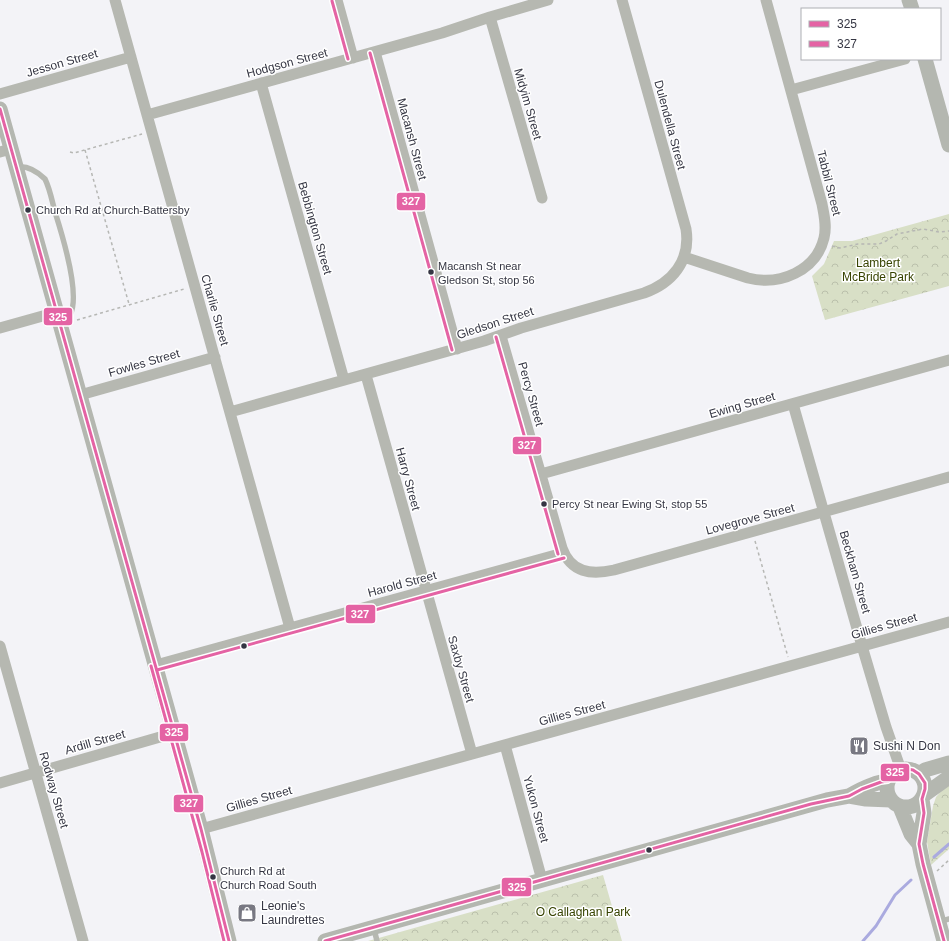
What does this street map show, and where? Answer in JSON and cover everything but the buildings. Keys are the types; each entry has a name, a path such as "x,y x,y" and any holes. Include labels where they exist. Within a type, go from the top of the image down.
{"main road":[{"path":"925,60 949,145"},
{"path":"0,109 6,151 16,167 62,318 80,395 231,939"},
{"path":"919,774 925,770 949,763"},
{"path":"919,844 924,813 923,797 925,783 919,774 913,770 901,770 895,772 888,781 887,791 911,834 919,844 944,921 944,941"},
{"path":"849,796 912,807 918,804 923,797 949,777"},
{"path":"325,941 375,934 542,880 811,804 849,796 862,788 888,781"}],"street":[{"name":"Charlie Street","path":"115,0 290,628"},
{"path":"337,0 353,58"},
{"name":"Hodgson Street","path":"147,115 442,33 490,16 548,0"},
{"name":"Dulendella Street","path":"622,0 684,221 687,244 684,256"},
{"name":"Tabbil Street","path":"684,256 758,281 773,280 789,277 803,268 816,255 822,243 825,230 824,214 766,0"},
{"name":"Midyim Street","path":"490,16 542,198"},
{"name":"Macansh Street","path":"375,52 457,349"},
{"name":"Jesson Street","path":"0,94 131,58"},
{"path":"791,90 901,60"},
{"name":"Bebbington Street","path":"261,84 344,380"},
{"name":"Gledson Street","path":"230,412 457,349 501,336 521,328 652,290 659,287 671,277 684,256"},
{"path":"0,328 62,318"},
{"name":"Percy Street","path":"501,336 564,553"},
{"name":"Fowles Street","path":"80,395 215,357"},
{"name":"Ewing Street","path":"541,474 949,360"},
{"name":"Harry Street","path":"366,374 426,591"},
{"name":"Beckham Street","path":"794,404 862,646 886,727 901,770"},
{"name":"Lovegrove Street","path":"564,553 576,568 585,571 601,572 949,477"},
{"name":"Harold Street","path":"156,666 564,553"},
{"name":"Saxby Street","path":"426,591 472,754"},
{"name":"Gillies Street","path":"201,829 949,622"},
{"name":"Rodway Street","path":"0,646 83,941"},
{"name":"Ardill Street","path":"0,782 174,733"},
{"name":"Yukon Street","path":"505,745 542,880"}],"lane":[{"path":"16,167 22,166 29,168 36,172 44,180 67,252 73,289 73,301 69,316 66,320 62,318"}],"path":[{"path":"70,152 74,153 152,131"},
{"path":"85,150 129,304"},
{"path":"822,243 840,248 858,244 883,243 897,234 923,229 939,232 949,231"},
{"path":"62,318 129,304 195,286"},
{"path":"755,539 790,666"},
{"path":"936,873 949,860"}],"green space":[{"name":"Lambert McBride Park","path":"949,214 949,286 825,320 812,276 824,264 834,241 852,241"},
{"path":"949,785 949,849 931,865 927,842 933,806 936,797"},
{"name":"O Callaghan Park","path":"603,875 622,941 368,941"}],"waterway":[{"path":"934,857 949,844"},
{"path":"863,941 876,926 895,895 911,880"}],"transit line":[{"name":"327","path":"332,1 348,59"},
{"name":"327","path":"370,53 452,350"},
{"name":"325","path":"0,109 201,829 229,941"},
{"name":"327","path":"496,337 558,554"},
{"name":"327","path":"157,670 564,558"},
{"name":"327","path":"151,666 202,852 224,941"},
{"name":"325","path":"325,941 811,804 849,796 862,789 888,781 895,772 907,769 913,770 919,774 925,783 922,799 924,813 919,844 944,941"}],"place":[{"name":"Church Rd at Church-Battersby","path":"28,210"},
{"name":"Macansh St near Gledson St, stop 56","path":"431,272"},
{"name":"Percy St near Ewing St, stop 55","path":"544,504"},
{"name":"Sushi N Don","path":"859,746"},
{"name":"Church Rd at Church Road South","path":"213,877"},
{"name":"Leonie's Laundrettes","path":"247,913"}]}
